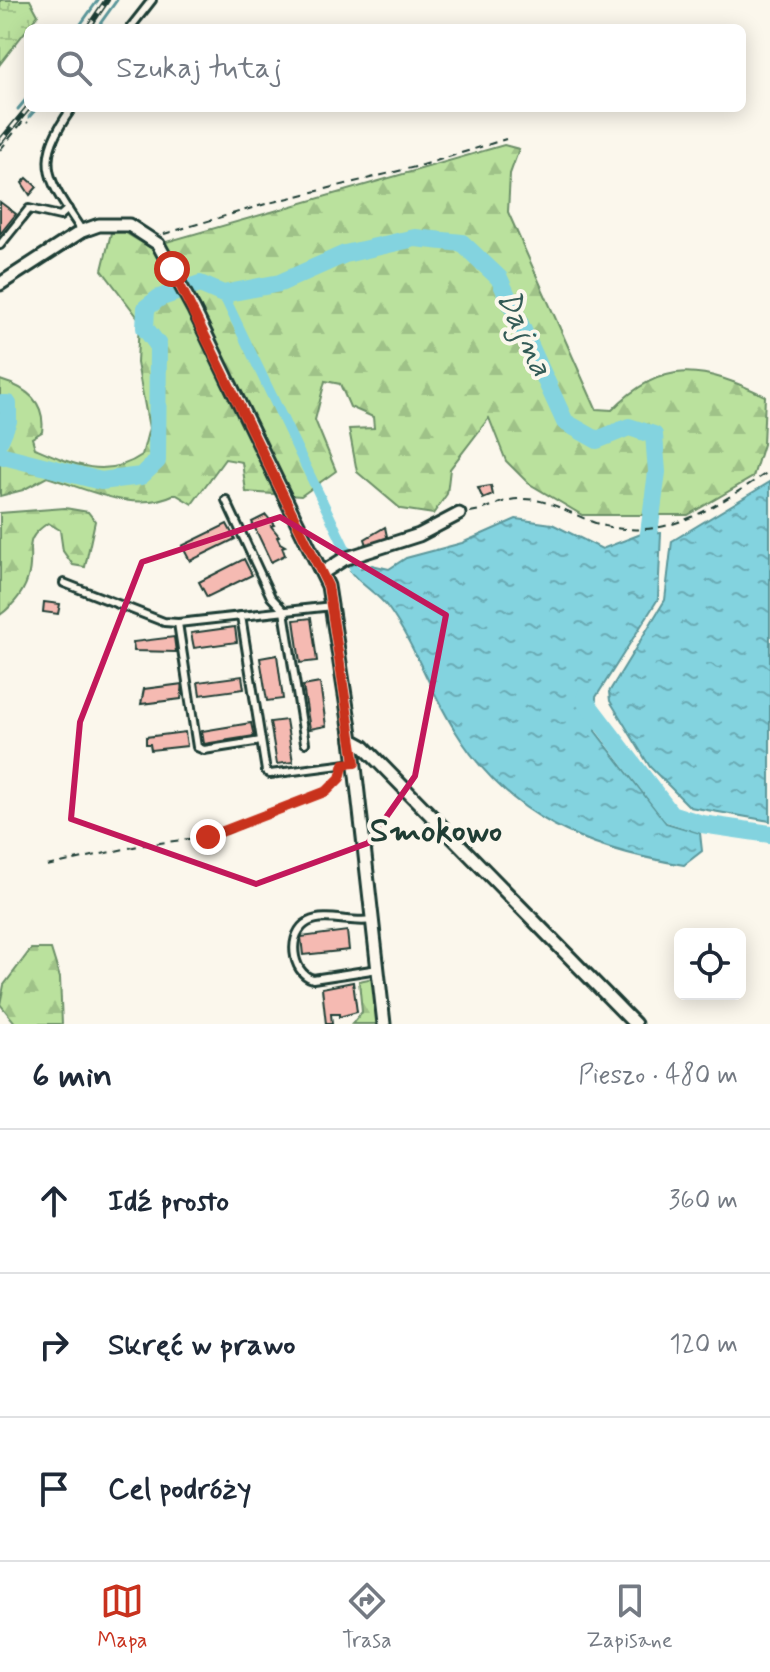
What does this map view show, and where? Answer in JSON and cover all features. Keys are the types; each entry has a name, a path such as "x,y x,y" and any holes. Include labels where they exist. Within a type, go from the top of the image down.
{"street":[{"path":"0,284 82,231 99,225 129,225 152,239 194,310 302,540 322,573 332,606 352,740 349,763 384,1024"},
{"path":"322,573 344,559 419,535 459,514"},
{"path":"352,740 363,746 635,1024"}],"lane":[{"path":"133,24 152,0"},
{"path":"70,112 51,142 46,160 49,177 82,231"},
{"path":"0,245 29,209 60,216 68,209"},
{"path":"226,500 271,597 284,611 305,743"},
{"path":"64,583 164,622 332,606"},
{"path":"241,616 266,771 270,774 349,763"},
{"path":"178,623 197,747 204,750 261,741"},
{"path":"372,920 316,920 300,928 294,942 299,971 304,977 313,979 378,969"}],"path":[{"path":"0,150 24,120 28,123"},
{"path":"152,239 269,203 423,165 506,139"},
{"path":"459,514 478,511 505,500 526,499 605,525 664,528 700,516 770,471"},
{"path":"47,866 138,846 225,834 327,791 349,763"}],"highlighted area":[{"path":"280,517 446,615 415,776 368,843 256,884 71,819 80,722 142,562"}],"green space":[{"path":"0,0 30,0 38,15 31,24 24,24 24,33 0,64"},
{"path":"504,145 519,149 510,174 508,212 596,409 612,410 649,381 685,372 723,378 743,386 765,396 763,444 753,477 688,515 582,515 528,483 506,461 489,418 450,469 447,494 433,514 401,509 357,472 349,429 374,428 373,417 350,407 340,384 325,381 315,420 336,471 301,496 246,492 242,462 225,459 192,504 175,494 159,500 127,501 47,477 23,490 0,496 0,380 19,387 38,404 42,432 32,438 35,448 76,464 102,468 129,463 142,455 149,428 137,363 139,319 102,270 111,233 124,232 149,247"},
{"path":"65,508 88,512 95,521 85,567 73,565 63,551 60,530 48,523 31,540 29,573 22,591 0,615 0,513"},
{"path":"31,949 51,949 60,978 62,1024 16,1024 0,1004 4,985"},
{"path":"373,978 378,1024 352,1024 362,1012 359,981"}],"water":[{"path":"770,482 770,821 690,807 650,767 610,701 609,692 665,600 672,541"},
{"path":"516,519 552,524 602,549 641,534 661,533 658,599 596,697 595,731 666,823 700,833 702,851 684,865 615,850 583,839 526,808 500,787 456,732 389,609 350,571 372,565 389,569 406,558 462,543"}],"building":[{"path":"27,178 37,187 30,195 22,183"},
{"path":"0,202 16,214 0,234"},
{"path":"491,486 493,495 483,499 478,488"},
{"path":"266,515 274,525 271,526 280,543 285,546 282,547 285,555 271,562 252,522"},
{"path":"227,524 235,539 190,561 182,546"},
{"path":"385,527 388,541 368,548 365,539"},
{"path":"244,559 252,575 207,597 199,582"},
{"path":"44,602 60,604 58,614 43,612"},
{"path":"311,618 317,661 300,663 294,620"},
{"path":"235,627 237,642 194,648 191,633"},
{"path":"174,637 176,652 134,651 133,642"},
{"path":"277,655 283,699 267,701 260,658"},
{"path":"242,676 244,689 200,695 198,682"},
{"path":"320,683 326,726 310,729 303,686"},
{"path":"183,684 181,699 141,704 144,689"},
{"path":"286,720 293,762 277,764 270,722"},
{"path":"251,723 254,736 204,744 202,731"},
{"path":"185,732 187,746 151,750 150,744 146,744 146,737"},
{"path":"347,931 349,950 303,955 301,937"},
{"path":"353,982 357,1012 339,1017 339,1014 331,1014 332,1024 326,1024 322,988"}],"waterway":[{"path":"81,24 98,0"},
{"path":"100,24 117,0"},
{"path":"18,109 24,102"},
{"path":"29,117 33,112"},
{"name":"Dajna","path":"0,455 101,481 141,476 157,461 158,345 145,328 146,308 159,298 200,284 223,294 280,283 345,254 415,238 462,243 499,278 565,422 597,440 629,427 654,435 657,472 646,556"},
{"path":"223,294 355,569"},
{"name":"Dajna","path":"0,404 8,404 8,421 0,440"},
{"name":"Dajna","path":"586,696 585,701 671,814 702,824 770,834"}],"railway":[{"path":"91,24 107,0"},
{"path":"0,142 25,112"}],"district":[{"name":"Smokowo","path":"436,831"}],"route":[{"path":"172,269 302,540 328,586 355,763 344,764 335,786 327,791 225,834 208,837"}]}
